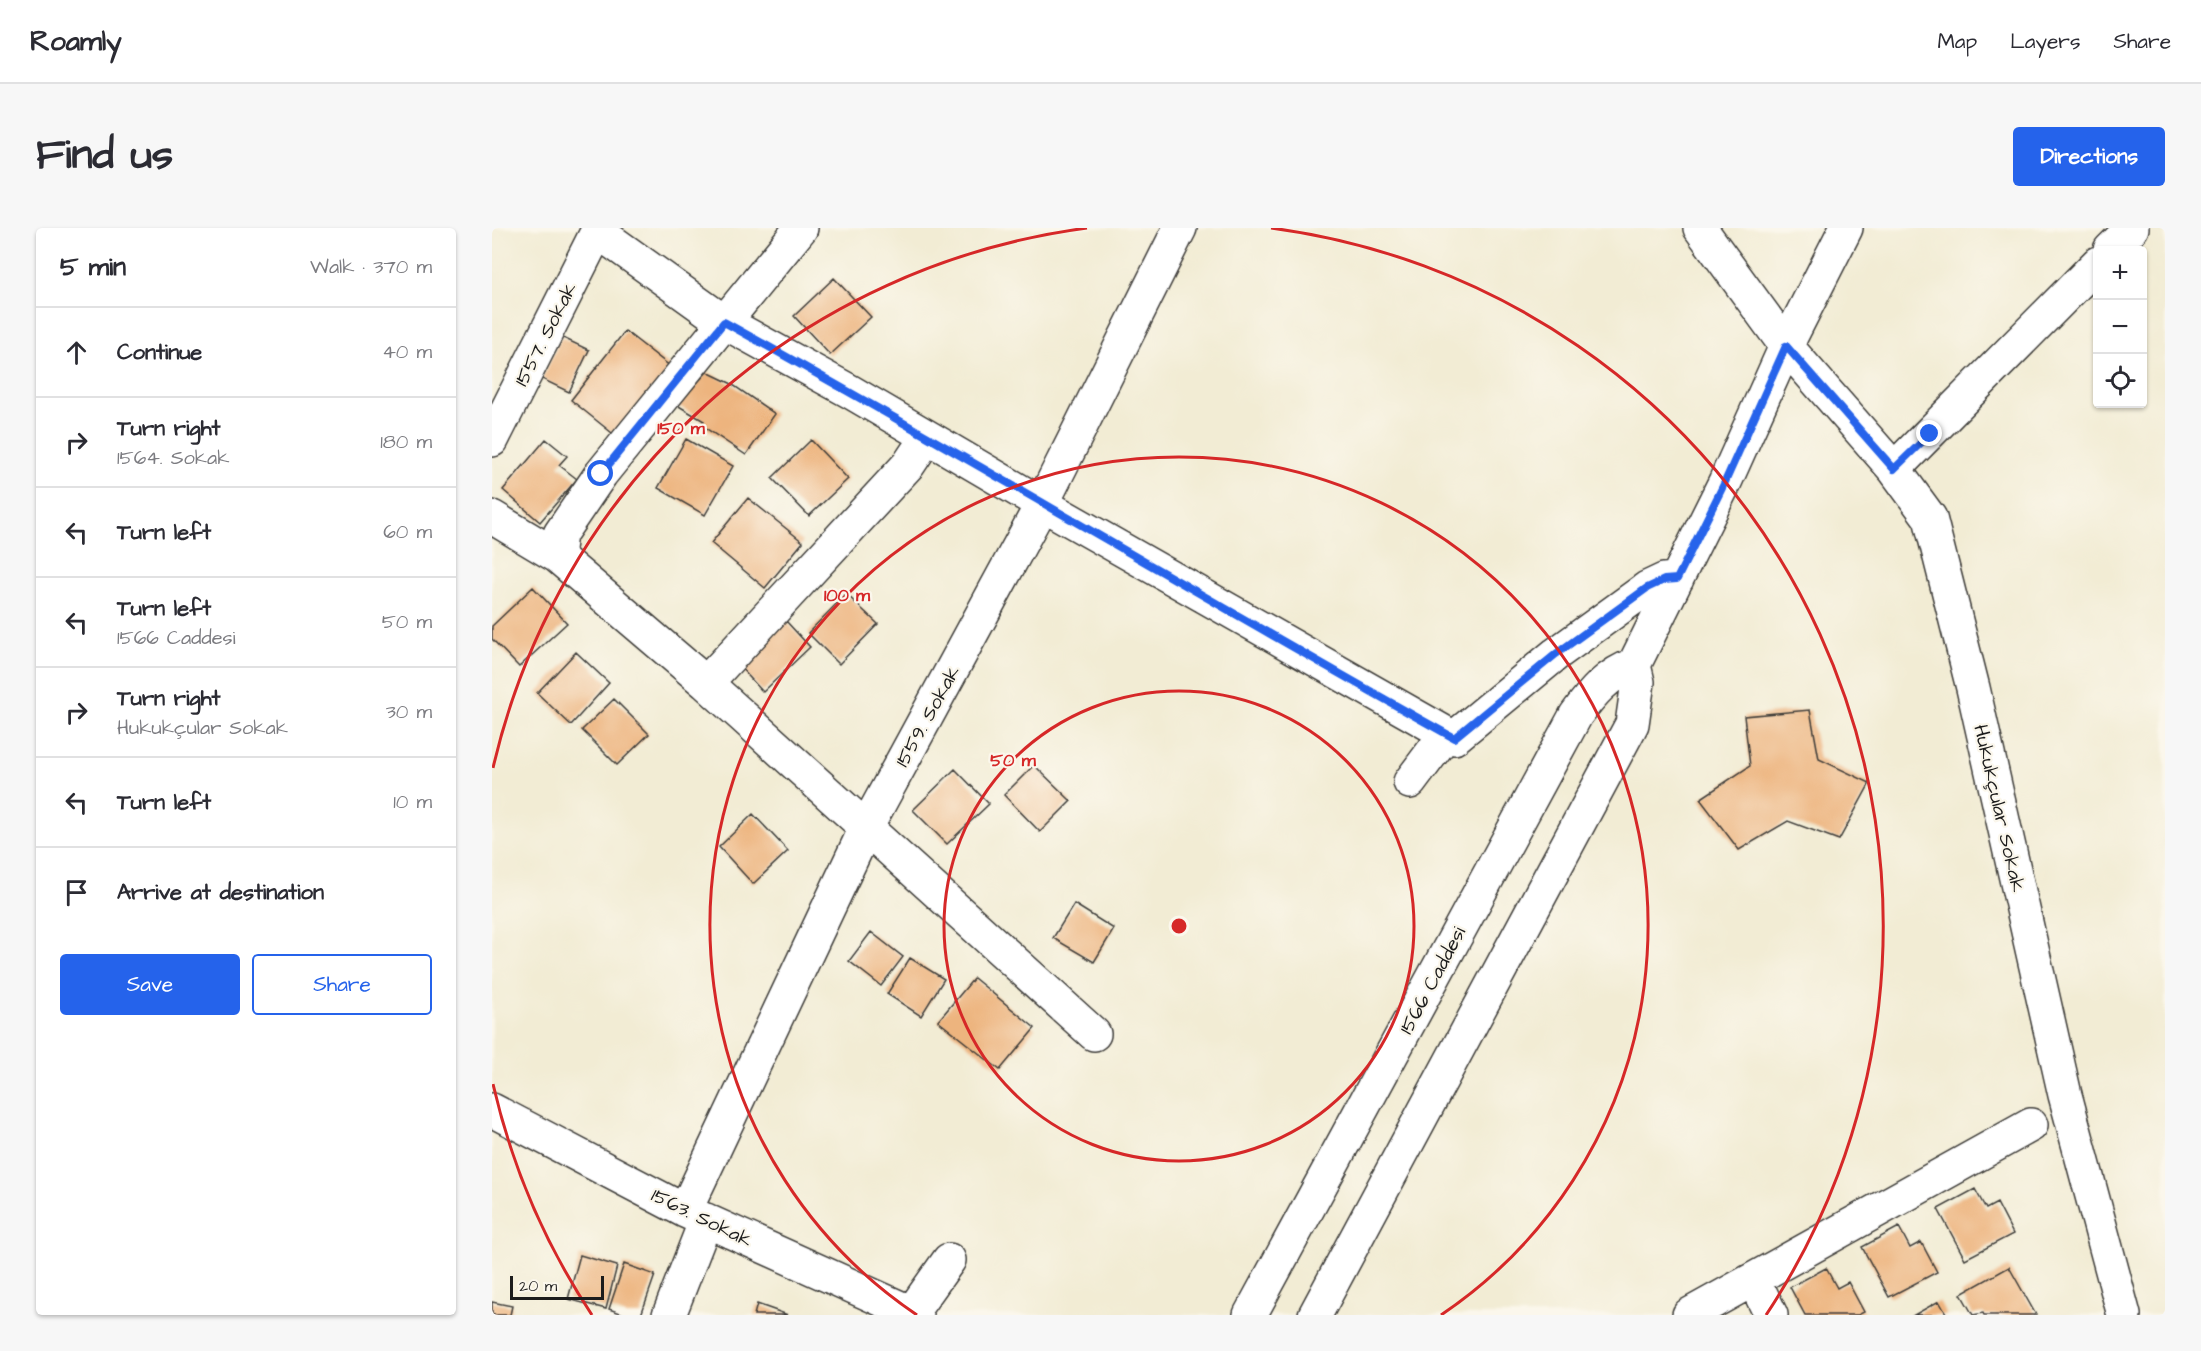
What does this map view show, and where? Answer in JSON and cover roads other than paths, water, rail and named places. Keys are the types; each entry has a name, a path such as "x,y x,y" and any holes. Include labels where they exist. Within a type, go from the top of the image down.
{"street":[{"path":"557,556 560,534 601,474 801,228"},
{"name":"1559. Sokak","path":"669,1315 695,1215 866,828 1042,504 1180,228"},
{"name":"Hukukçular Sokak","path":"1700,228 1786,346 1894,469 1930,518 1973,687 2065,1095 2124,1315"},
{"path":"1315,1315 1632,724 1638,682 1635,665 1725,482 1786,346 1846,228"},
{"path":"2114,246 2132,228"},
{"path":"598,230 724,322 851,392 1042,504 1450,736"},
{"name":"1557. Sokak","path":"492,440 598,230"},
{"path":"1894,469 2093,267"},
{"path":"706,683 909,464 927,437"},
{"path":"492,517 557,556 706,683 1094,1034"},
{"path":"1410,782 1450,736 1556,654 1647,588 1664,580 1677,579"},
{"name":"1566 Caddesi","path":"1250,1315 1576,715 1590,695 1607,680 1621,670 1635,665"},
{"name":"1563. Sokak","path":"492,1110 695,1215 912,1314"},
{"path":"1689,1315 2031,1125"},
{"path":"912,1314 949,1260"},
{"path":"1754,1280 1771,1315"}]}
